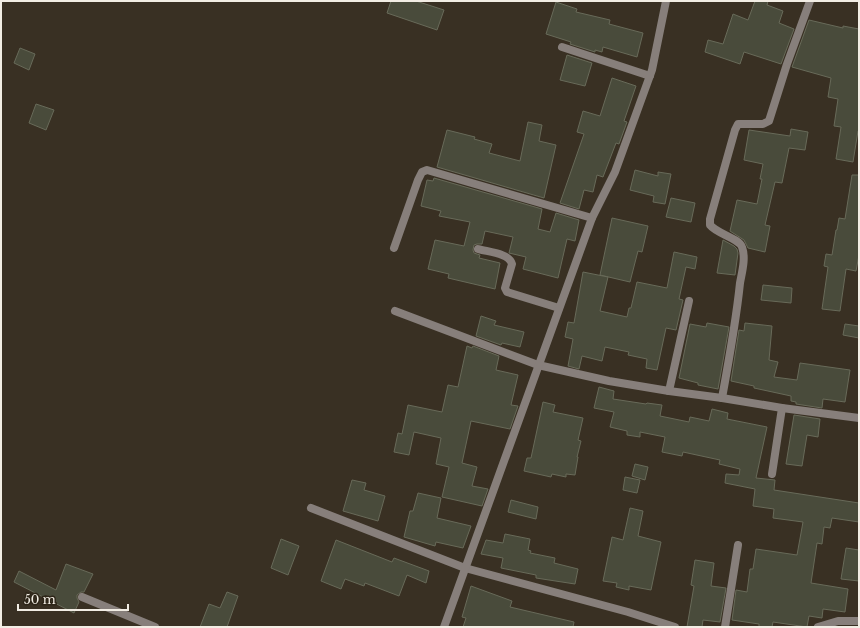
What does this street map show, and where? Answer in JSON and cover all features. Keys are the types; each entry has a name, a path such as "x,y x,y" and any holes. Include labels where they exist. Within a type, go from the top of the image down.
{"street":[{"path":"444,627 592,218 615,172 630,133 650,76 666,1"},
{"path":"722,398 735,325 743,253 742,246 738,241 715,230 710,225 710,219 735,130 738,124 763,124 769,121 787,64 810,1"},
{"path":"562,47 650,76"},
{"path":"394,248 418,180 422,172 427,170 592,218"},
{"path":"478,249 507,256 511,259 512,264 505,288 507,292 560,308"},
{"path":"669,391 689,301"},
{"path":"395,311 538,365 610,381 669,391 859,418"},
{"path":"772,474 782,408"},
{"path":"311,508 466,568 628,612 675,627"},
{"path":"725,627 738,545"},
{"path":"82,597 155,627"},
{"path":"818,627 838,621 859,621"}],"building":[{"path":"391,1 416,1 444,10 437,30 387,13"},
{"path":"755,1 768,1 767,5 783,11 779,23 794,29 781,64 744,52 740,64 705,52 708,40 723,44 733,14 748,20"},
{"path":"556,2 577,9 576,12 610,20 609,24 643,33 637,57 603,47 602,52 595,50 595,52 546,34"},
{"path":"809,20 843,28 843,26 859,29 859,131 853,162 836,159 841,127 834,126 838,99 828,97 831,78 792,67"},
{"path":"20,48 35,54 29,70 14,63"},
{"path":"567,55 592,63 585,86 560,80"},
{"path":"612,78 636,86 624,121 627,122 619,144 616,143 603,177 597,175 593,192 584,190 579,209 560,203 584,134 577,132 583,111 600,116"},
{"path":"36,104 54,110 46,130 29,123"},
{"path":"528,122 542,125 539,141 556,145 544,198 437,167 447,130 475,137 474,139 492,144 489,153 520,161"},
{"path":"791,129 808,132 805,150 789,148 782,183 775,182 765,225 770,226 765,252 748,248 744,240 730,231 737,200 757,204 762,179 760,179 763,164 744,160 749,130 790,136"},
{"path":"635,170 658,176 658,172 671,174 665,204 653,202 654,196 630,190"},
{"path":"852,175 859,175 859,255 856,271 846,269 840,311 822,309 828,267 824,266 826,254 832,255 839,218 845,219"},
{"path":"434,178 542,209 538,229 550,232 556,213 579,220 575,241 567,239 558,278 523,269 526,257 509,253 513,237 485,231 482,244 474,245 473,250 474,253 480,255 479,258 500,263 495,289 448,278 449,274 428,269 435,240 464,246 470,222 439,216 441,211 421,206 427,180 433,181"},
{"path":"671,198 695,203 691,222 666,217"},
{"path":"612,218 648,226 642,252 638,251 630,282 600,275"},
{"path":"723,240 737,249 738,253 735,275 717,273"},
{"path":"674,252 697,257 695,269 686,267 679,299 683,300 676,330 666,328 657,370 646,368 647,359 628,355 629,352 605,347 602,361 582,356 579,369 568,366 573,339 565,337 568,322 574,323 583,272 608,277 600,311 627,317 629,308 631,308 637,282 667,288"},
{"path":"763,285 792,288 791,303 761,300"},
{"path":"481,316 496,321 494,325 524,332 520,347 502,343 501,345 476,336"},
{"path":"707,323 729,327 718,389 698,385 698,383 679,378 690,324 706,327"},
{"path":"745,323 772,326 769,360 778,362 774,377 797,380 800,363 850,370 845,402 823,399 822,408 796,404 796,402 791,401 791,396 754,388 754,386 731,381 739,330 744,331"},
{"path":"845,324 859,326 859,338 843,335"},
{"path":"467,346 472,348 473,346 499,356 496,370 518,375 511,405 518,406 510,429 471,421 462,463 477,467 472,486 488,489 482,506 442,497 449,467 436,464 441,438 414,432 409,455 394,452 398,433 402,434 408,405 442,412 448,385 458,387"},
{"path":"599,387 614,391 613,399 662,405 660,416 689,422 690,417 709,421 712,409 728,413 727,419 767,427 756,478 775,480 774,490 859,503 859,522 832,518 830,528 824,527 822,544 817,543 811,583 848,589 845,612 823,609 822,618 809,616 807,627 773,622 772,627 759,627 759,624 732,620 736,590 747,592 750,569 753,569 756,549 797,555 803,522 773,518 774,509 753,506 755,489 725,483 726,474 739,475 740,469 719,464 720,460 683,452 682,456 662,452 665,437 640,432 640,437 627,435 627,431 610,427 614,412 594,408"},
{"path":"543,402 555,405 553,412 583,418 578,440 581,441 575,475 566,474 566,477 552,474 551,477 524,471 527,458 531,458"},
{"path":"794,415 820,419 818,437 807,435 802,466 786,464"},
{"path":"635,464 648,467 645,480 632,476"},
{"path":"625,477 640,480 637,493 623,490"},
{"path":"352,480 366,483 364,490 385,496 378,521 343,511"},
{"path":"418,493 441,498 437,518 471,526 463,548 436,542 435,546 404,537 410,511 413,511"},
{"path":"511,500 538,507 536,519 508,512"},
{"path":"630,508 643,511 638,536 661,542 651,590 629,586 629,590 616,587 617,583 603,581 612,537 623,540"},
{"path":"505,534 530,539 528,550 531,551 530,553 555,558 554,563 578,569 575,584 536,578 536,575 501,568 503,558 481,554 486,540 503,543"},
{"path":"281,539 299,546 288,575 271,568"},
{"path":"336,540 392,562 394,558 429,571 426,583 407,575 399,596 365,583 364,586 345,579 341,589 321,581"},
{"path":"846,548 859,550 859,581 841,579"},
{"path":"695,560 714,563 711,586 726,588 720,622 703,620 702,627 687,627 694,586 691,585"},
{"path":"66,564 93,574 84,592 77,595 79,602 74,613 14,582 19,571 56,590"},
{"path":"471,586 512,601 510,607 574,622 573,627 463,627 466,618 462,617"},
{"path":"227,592 238,596 227,627 200,627 209,604 220,608"}]}
